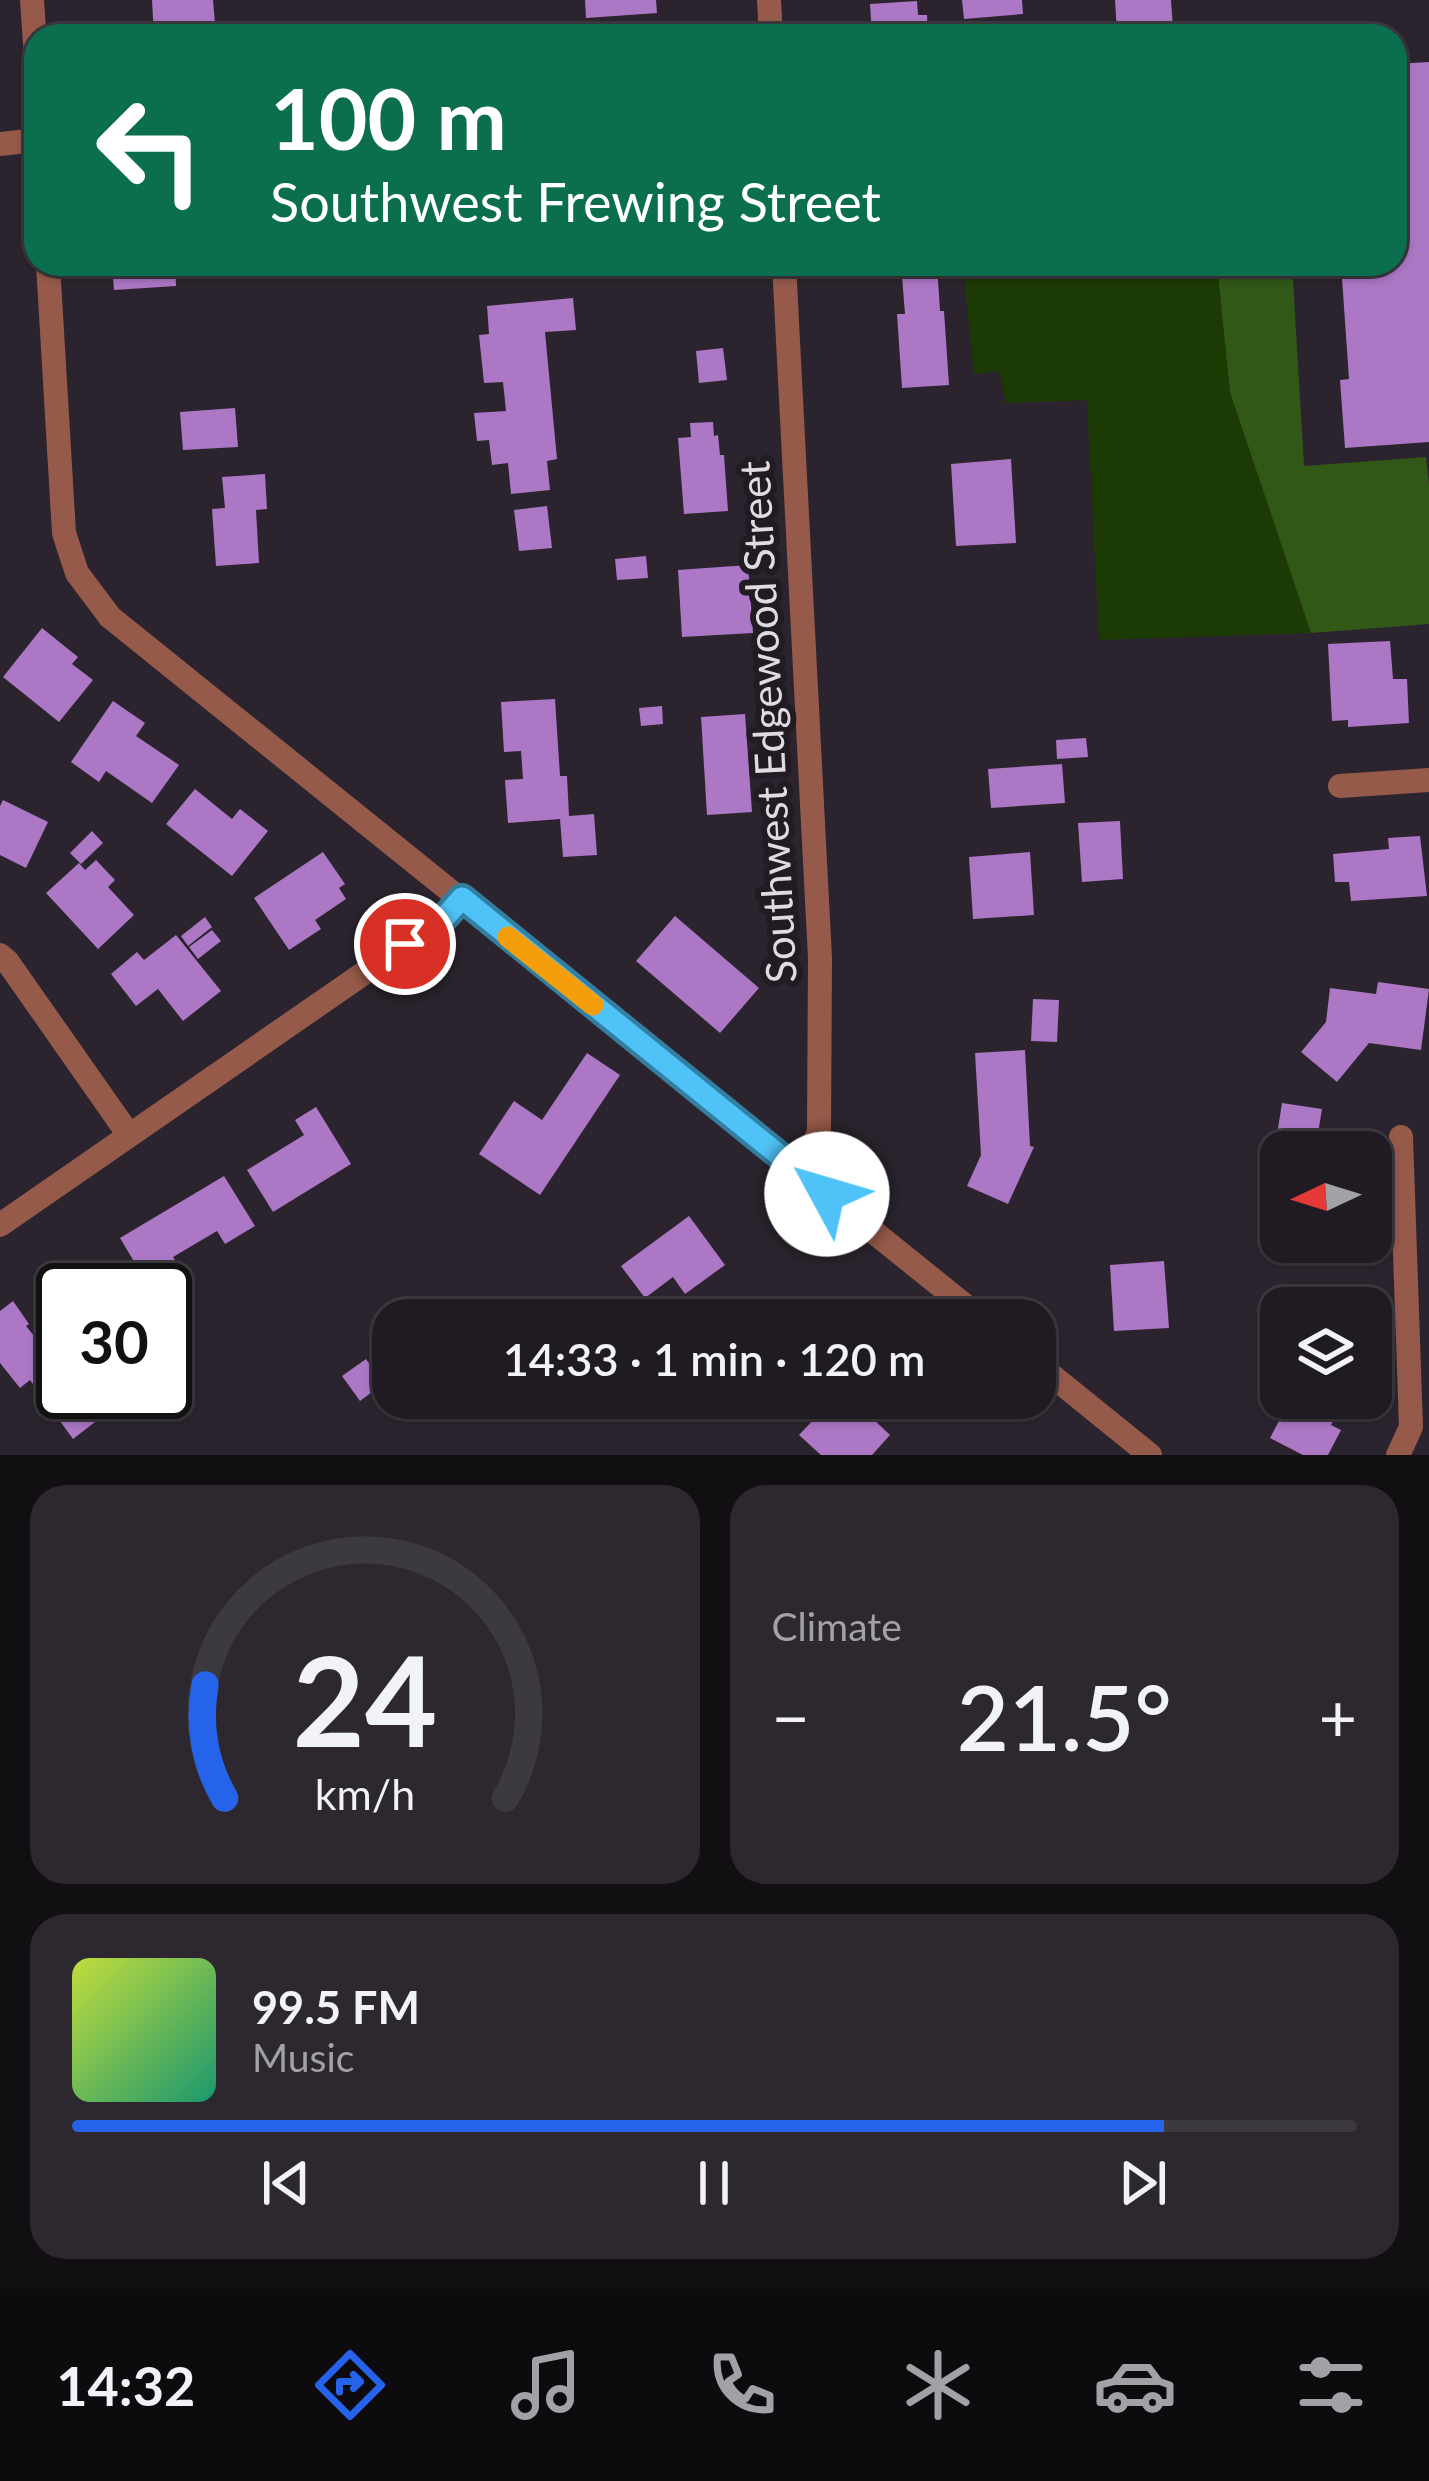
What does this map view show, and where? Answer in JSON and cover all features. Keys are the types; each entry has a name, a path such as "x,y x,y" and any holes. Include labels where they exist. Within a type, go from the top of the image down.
{"street":[{"path":"49,276 61,512 70,554 110,617 957,1299"},
{"name":"Southwest Edgewood Street","path":"785,276 820,958 819,1131 796,1169"},
{"path":"1340,786 1429,780"},
{"path":"0,1225 445,917 462,898"},
{"path":"0,955 129,1135"},
{"path":"1398,1455 1411,1426 1401,1137"},
{"path":"1056,1379 1150,1455"}],"green space":[{"path":"964,276 1218,276 1230,392 1311,633 1099,640 1087,400 1006,403 999,371 974,374"},
{"path":"1218,276 1293,276 1304,466 1426,457 1429,624 1311,633 1230,392"}],"building":[{"path":"152,0 213,0 215,24 153,24"},
{"path":"585,0 656,0 657,13 586,18"},
{"path":"962,0 1022,0 1023,14 964,19"},
{"path":"1115,0 1171,0 1173,24 1116,24"},
{"path":"917,1 918,15 927,15 927,24 871,24 870,4"},
{"path":"1429,62 1429,442 1345,448 1340,380 1349,379 1342,276 1407,276 1407,63"},
{"path":"113,276 176,276 176,286 114,290"},
{"path":"902,276 938,276 949,385 902,388 897,314 905,314"},
{"path":"573,298 576,330 545,332 557,459 547,461 550,490 511,494 508,463 492,465 489,440 477,441 474,413 506,411 503,382 484,383 479,335 489,334 487,306"},
{"path":"723,348 727,380 699,383 696,351"},
{"path":"235,408 238,447 183,450 180,412"},
{"path":"713,422 720,455 724,455 728,511 684,514 678,438 691,437 690,423"},
{"path":"1011,459 1016,543 956,546 951,464"},
{"path":"265,474 267,509 256,510 259,563 216,566 212,509 225,508 222,477"},
{"path":"547,506 552,548 519,551 514,510"},
{"path":"646,556 648,578 617,580 615,559"},
{"path":"748,565 753,633 682,637 678,570"},
{"path":"42,628 78,657 72,664 93,680 59,722 3,677"},
{"path":"1390,641 1393,679 1407,679 1409,723 1348,727 1348,720 1332,721 1328,644"},
{"path":"555,699 560,776 567,776 569,816 594,814 597,855 563,857 560,819 508,823 505,780 523,779 521,751 504,752 501,702"},
{"path":"113,701 145,723 136,736 179,765 152,803 106,771 99,782 71,762"},
{"path":"662,706 663,724 641,726 639,708"},
{"path":"745,714 752,812 707,815 701,717"},
{"path":"1086,738 1088,757 1057,759 1056,740"},
{"path":"1062,764 1065,803 991,808 988,769"},
{"path":"195,789 232,819 240,809 268,831 232,876 166,824"},
{"path":"3,800 48,822 26,868 0,855"},
{"path":"1120,821 1123,879 1082,882 1078,823"},
{"path":"92,831 103,843 81,864 70,853"},
{"path":"1420,836 1427,896 1351,901 1349,882 1335,882 1333,854 1389,849 1388,838"},
{"path":"323,852 345,884 339,888 346,899 315,920 321,929 289,950 254,898"},
{"path":"1030,852 1034,915 973,919 969,857"},
{"path":"96,860 115,880 108,887 134,915 98,949 46,893 79,863 85,870"},
{"path":"675,916 759,988 720,1033 636,961"},
{"path":"205,917 212,927 188,946 181,936"},
{"path":"212,930 221,941 198,959 189,947"},
{"path":"176,935 221,991 183,1021 158,989 136,1006 111,974 137,952 144,960"},
{"path":"1378,982 1429,989 1421,1050 1369,1043 1337,1082 1301,1052 1326,1022 1330,988 1376,994"},
{"path":"1033,999 1059,1000 1057,1042 1031,1041"},
{"path":"1025,1050 1030,1146 1034,1147 1008,1204 967,1186 981,1155 975,1053"},
{"path":"587,1053 620,1075 540,1195 479,1154 514,1101 542,1120"},
{"path":"1282,1103 1322,1109 1318,1131 1278,1131"},
{"path":"316,1107 351,1164 273,1212 247,1170 304,1135 295,1120"},
{"path":"224,1176 255,1226 225,1244 217,1231 173,1257 177,1263 135,1263 120,1238"},
{"path":"689,1216 725,1265 685,1294 673,1277 645,1298 621,1266"},
{"path":"1164,1261 1169,1328 1114,1331 1110,1265"},
{"path":"13,1301 36,1338 36,1388 30,1380 20,1388 0,1363 0,1311"},
{"path":"366,1359 372,1368 372,1392 360,1401 342,1376"},
{"path":"58,1419 99,1419 73,1439"},
{"path":"814,1419 873,1419 890,1435 872,1455 821,1455 799,1435"},
{"path":"1280,1419 1334,1419 1331,1425 1341,1430 1328,1455 1303,1455 1270,1438"}],"slow traffic":[{"path":"508,937 593,1005"}],"route":[{"path":"405,944 445,917 462,898 827,1194"}]}
